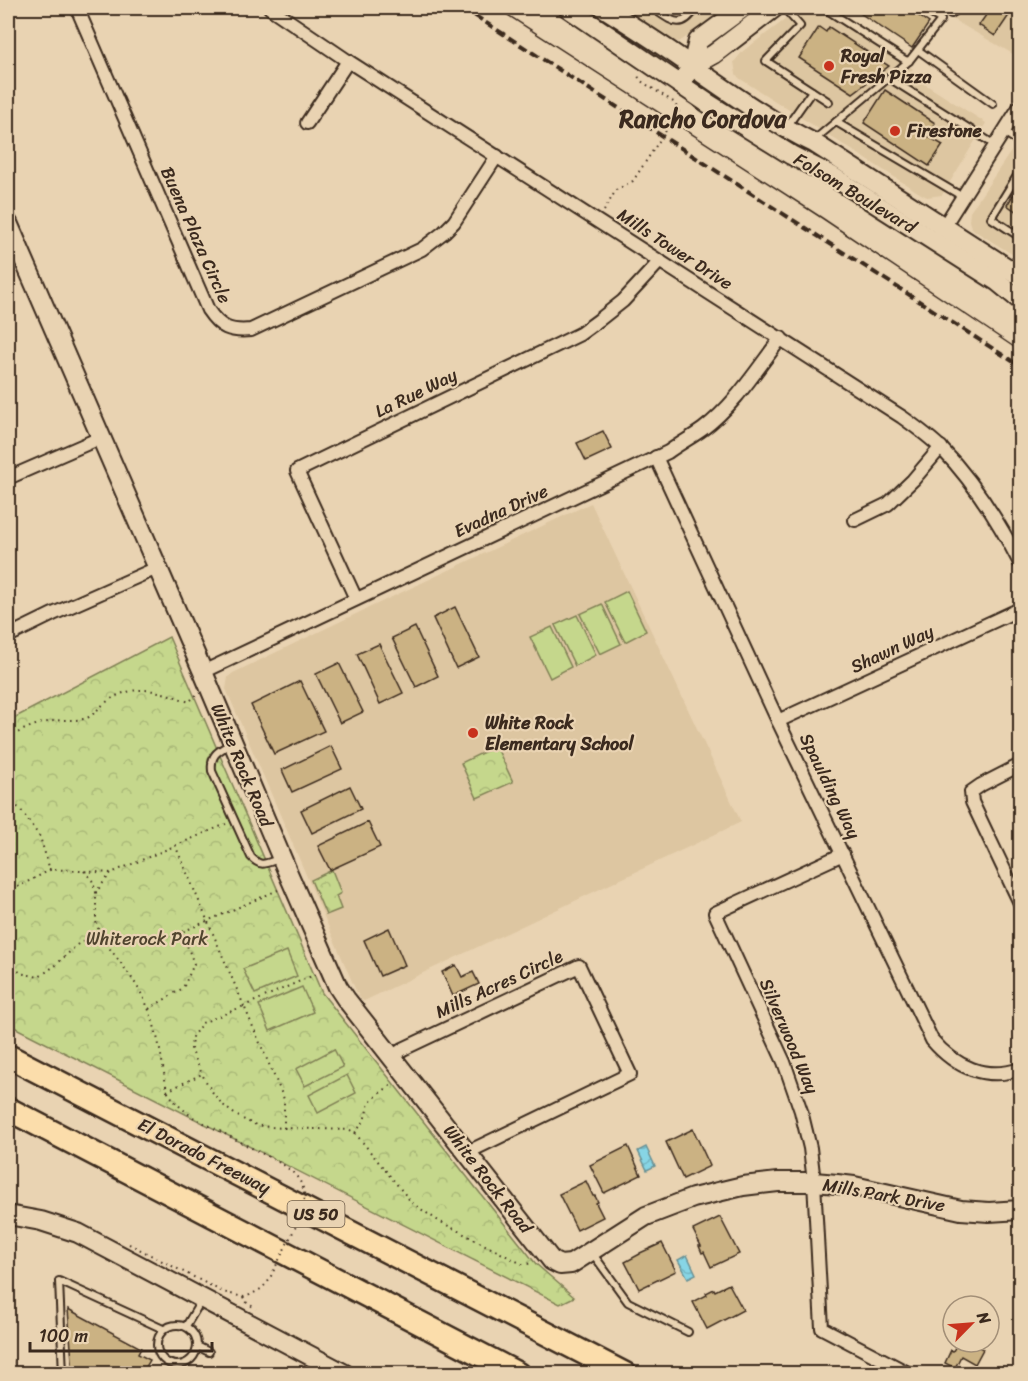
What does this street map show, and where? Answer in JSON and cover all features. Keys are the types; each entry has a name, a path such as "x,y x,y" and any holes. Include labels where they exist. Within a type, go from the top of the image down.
{"highway":[{"name":"El Dorado Freeway","path":"8,1056 625,1374"},
{"name":"US 50","path":"8,1109 519,1374"}],"street":[{"name":"Buena Plaza Circle","path":"77,8 208,310 215,321 226,328 238,332 251,330 422,249 454,222 497,156"},
{"name":"Mills Tower Drive","path":"270,8 348,61 902,417 940,447 979,493 1020,563"},
{"name":"Folsom Boulevard","path":"568,8 709,104 791,155 1020,276"},
{"name":"Folsom Boulevard","path":"604,8 721,87 814,143 939,234 1020,300"},
{"path":"680,84 692,66 698,41 743,8"},
{"path":"692,66 714,54 774,8"},
{"path":"307,123 348,61"},
{"path":"939,234 1020,106"},
{"name":"White Rock Road","path":"8,223 338,987 466,1153 544,1261"},
{"name":"La Rue Way","path":"356,599 297,471 580,333 623,301 660,261"},
{"name":"Evadna Drive","path":"203,672 668,452 704,428 724,410 744,388 781,338"},
{"path":"8,478 100,438"},
{"path":"855,520 888,504 913,480 940,447"},
{"name":"Spaulding Way","path":"656,457 778,721 932,1040 952,1059 976,1071 1004,1073 1020,1070"},
{"path":"8,636 157,568"},
{"name":"Shawn Way","path":"778,721 1020,609"},
{"path":"1020,765 971,792 972,802 1020,903"},
{"name":"Silverwood Way","path":"843,854 715,913 784,1062 801,1110 810,1148 814,1182 822,1328 910,1374"},
{"name":"Mills Acres Circle","path":"392,1057 403,1049 579,966 630,1074 466,1153"},
{"name":"Mills Park Drive","path":"544,1261 560,1265 571,1264 646,1216 693,1198 743,1186 778,1182 814,1182 854,1186 961,1209 989,1212 1020,1210"},
{"path":"8,1215 41,1221 78,1233 345,1374"}],"lane":[{"path":"652,8 673,21 683,21 690,17 696,8"},
{"path":"784,8 800,26 765,61 829,102"},
{"path":"824,8 909,61"},
{"path":"814,143 820,135 909,61 918,50 941,20 922,8"},
{"path":"941,8 951,14 960,8"},
{"path":"918,50 993,104"},
{"path":"889,78 995,146"},
{"path":"786,128 812,91"},
{"path":"836,122 963,197"},
{"path":"1004,132 1020,143"},
{"path":"1020,171 991,218 1020,237"},
{"path":"233,743 216,753 211,762 212,771 254,860 263,865 282,858"},
{"path":"591,1251 628,1302 688,1332"},
{"path":"63,1374 59,1281 163,1329"},
{"path":"186,1326 202,1299"},
{"path":"170,1325 186,1326 196,1338 196,1354 184,1364 168,1363 158,1352 156,1344 158,1336 170,1325"},
{"path":"197,1346 209,1352"},
{"path":"8,1362 8,1374"}],"path":[{"path":"598,221 616,190 633,182 667,129 665,120 667,117 679,113 675,103 641,81 632,67"},
{"path":"8,739 41,723 89,718 117,695 133,691 156,690 189,702 195,695"},
{"path":"8,799 20,809 40,837 50,869"},
{"path":"8,892 50,869 111,873 228,823"},
{"path":"175,845 285,1099 284,1128"},
{"path":"84,871 92,880 96,892 96,922 100,935 138,988 149,1010 167,1091 191,1116 292,1170 301,1181 304,1191 303,1212 267,1282 261,1289 250,1295 243,1297 223,1292 129,1244"},
{"path":"96,892 111,873"},
{"path":"149,1010 183,988 194,964 182,932 278,890"},
{"path":"8,957 20,973 39,977 56,965 79,943 100,935"},
{"path":"316,974 202,1023 192,1036 191,1049 210,1089 221,1105 252,1123 284,1128 350,1130 355,1133 412,1203 436,1220 522,1264 544,1261"},
{"path":"167,1091 202,1074"},
{"path":"355,1133 364,1121 369,1103 395,1082"},
{"path":"243,1297 259,1311"}],"shaded area":[{"path":"615,8 729,8 679,42 668,39"},
{"path":"801,8 816,8 913,69 909,74 986,123 942,195 927,197 921,194 739,78 734,62 743,51"},
{"path":"936,8 1020,8 1020,58 952,19"},
{"path":"1020,138 1020,259 975,231 969,221 970,212"},
{"name":"White Rock Elementary School","path":"591,503 741,822 364,1001 357,993 226,689 228,677"}],"green space":[{"path":"627,591 646,631 625,642 605,602"},
{"path":"602,604 621,644 600,654 580,614"},
{"path":"577,615 596,655 575,666 555,625"},
{"path":"552,627 571,667 550,678 530,637"},
{"name":"Whiterock Park","path":"169,637 322,993 536,1264 574,1297 560,1304 8,1024 8,721"},
{"path":"496,746 513,782 477,798 461,763"},
{"path":"332,870 341,893 336,896 341,909 326,915 311,880"},
{"path":"287,951 297,976 255,994 243,969"},
{"path":"302,987 313,1012 270,1031 259,1005"},
{"path":"334,1049 343,1067 305,1086 296,1069"},
{"path":"347,1075 356,1093 318,1113 309,1095"}],"water":[{"path":"646,1147 655,1166 647,1170 638,1151"},
{"path":"687,1255 696,1274 688,1278 678,1260"}],"building":[{"path":"673,8 691,8 685,16"},
{"path":"859,8 907,8 929,23 912,48 857,11"},
{"path":"991,8 1014,8 995,36 979,25"},
{"path":"819,27 826,32 829,27 889,66 853,93 799,58"},
{"path":"885,90 935,123 927,136 943,145 929,166 864,123"},
{"path":"1020,184 1020,214 1007,205"},
{"path":"603,431 612,449 586,461 577,443"},
{"path":"455,607 479,657 456,668 433,618"},
{"path":"415,627 438,676 416,687 392,638"},
{"path":"379,644 403,693 380,704 357,654"},
{"path":"339,663 363,712 340,723 316,674"},
{"path":"300,681 324,731 274,754 251,705"},
{"path":"331,746 342,769 292,792 282,770"},
{"path":"350,786 361,809 312,833 301,810"},
{"path":"368,822 380,847 330,870 318,846"},
{"path":"389,928 405,965 380,976 364,940"},
{"path":"456,965 462,977 473,972 479,984 453,996 442,972"},
{"path":"693,1129 710,1166 683,1179 666,1142"},
{"path":"628,1146 641,1175 604,1193 590,1165"},
{"path":"586,1181 598,1202 596,1203 603,1217 577,1230 559,1194"},
{"path":"720,1217 739,1254 711,1267 704,1252 702,1253 693,1230"},
{"path":"662,1243 676,1271 639,1289 625,1262"},
{"path":"729,1284 743,1310 707,1329 693,1302 714,1289 715,1291"},
{"path":"68,1309 141,1348 138,1354 150,1360 146,1367 158,1374 73,1374"},
{"path":"949,1354 980,1354 975,1364 961,1356 955,1368 945,1363"}],"tram line":[{"path":"497,8 822,218 1020,351"}],"railway":[{"path":"463,8 1020,366"}],"place":[{"name":"Royal Fresh Pizza","path":"829,66"},
{"name":"Firestone","path":"895,131"},
{"name":"White Rock Elementary School","path":"473,733"}],"district":[{"name":"Rancho Cordova","path":"703,119"}]}
